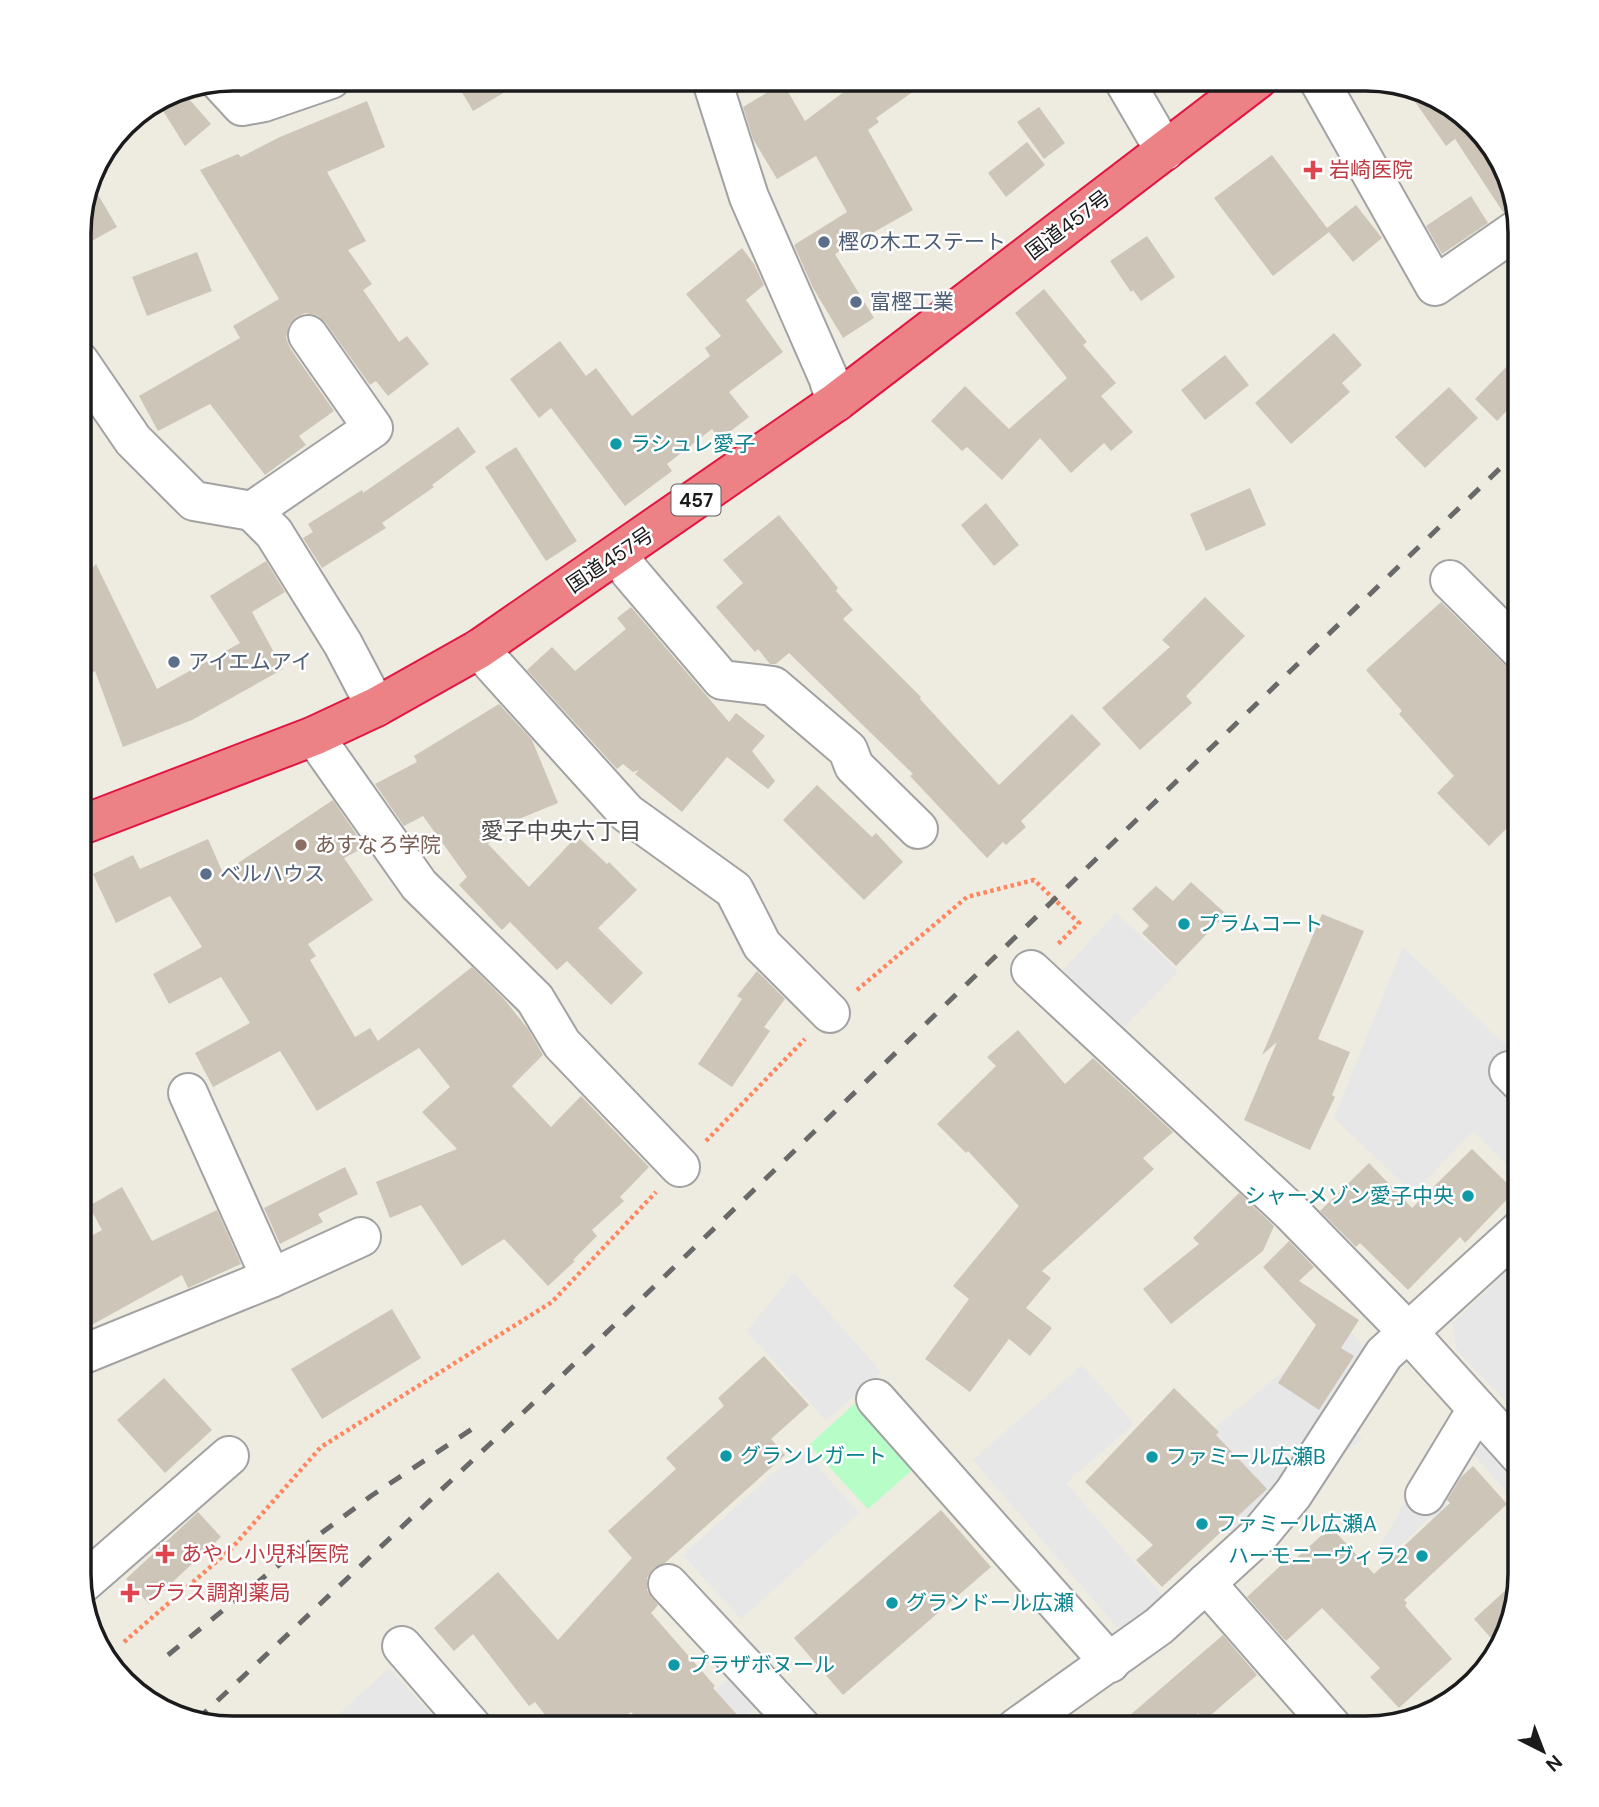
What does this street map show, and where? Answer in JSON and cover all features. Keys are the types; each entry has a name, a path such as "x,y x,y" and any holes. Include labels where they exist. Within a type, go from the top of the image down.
{"highway":[{"name":"国道457号","path":"91,821 314,736 376,707 479,649 836,402 1242,91"}],"street":[{"path":"228,91 242,107 296,91"},
{"path":"715,91 749,197 828,377 836,402"},
{"path":"1130,91 1165,151"},
{"path":"1325,91 1435,286 1508,236"},
{"path":"252,511 373,428 308,335"},
{"path":"91,379 133,440 194,501 252,511 274,533 343,644 376,707"},
{"path":"619,554 630,572 722,680 773,686 848,750 854,766 918,829"},
{"path":"1450,580 1508,638"},
{"path":"479,649 627,813 734,890 762,945 830,1013"},
{"path":"314,736 419,886 535,999 562,1044 680,1167"},
{"path":"1031,970 1291,1212 1408,1332 1508,1443"},
{"path":"188,1093 271,1278"},
{"path":"91,1351 271,1278 361,1237"},
{"path":"1044,1716 1159,1626 1259,1535 1293,1494 1384,1354 1508,1241"},
{"path":"876,1399 1110,1663"},
{"path":"1425,1495 1477,1409"},
{"path":"91,1576 229,1455"},
{"path":"1206,1583 1322,1716"},
{"path":"668,1584 791,1716"},
{"path":"402,1646 463,1716"}],"path":[{"path":"124,1642 231,1549 321,1447 552,1302 830,1013 967,897 1034,880 1079,923 1031,970"}],"green space":[{"path":"861,1398 920,1463 868,1509 809,1445"}],"shaded area":[{"path":"1116,913 1178,971 1124,1027 1063,970"},
{"path":"1403,947 1508,1048 1508,1165 1474,1132 1484,1120 1413,1193 1334,1118"},
{"path":"794,1273 881,1372 826,1421 747,1331"},
{"path":"1504,1274 1508,1278 1508,1403 1456,1349 1453,1323"},
{"path":"1342,1322 1388,1377 1342,1416 1362,1439 1247,1536 1217,1527 1167,1468"},
{"path":"1082,1365 1134,1424 1066,1483 1169,1603 1140,1629 1117,1627 973,1460"},
{"path":"1484,1432 1508,1460 1508,1493 1467,1446"},
{"path":"801,1448 859,1513 741,1619 683,1555"},
{"path":"1412,1490 1441,1499 1462,1521 1448,1533 1430,1517 1386,1559 1377,1552"},
{"path":"389,1668 432,1716 337,1716"},
{"path":"735,1673 761,1702 745,1716 688,1716"}],"building":[{"path":"461,91 507,91 473,111"},
{"path":"770,91 788,91 805,121 845,91 914,91 876,118 879,122 868,130 913,210 835,254 874,318 843,338 813,288 794,245 847,212 816,156 777,179 753,139 743,107"},
{"path":"189,98 211,124 185,146 162,110"},
{"path":"1414,100 1445,115 1479,146 1497,178 1506,210 1503,212 1455,139 1446,146"},
{"path":"367,101 385,147 327,172 366,241 348,250 372,284 363,290 399,342 407,336 429,364 388,396 376,381 370,385 325,322 317,315 305,313 296,317 289,325 286,338 290,348 334,411 299,436 306,445 265,475 210,404 158,431 139,396 240,338 233,326 279,299 200,170 238,154 241,157 280,137"},
{"path":"1039,107 1065,143 1044,159 1017,122"},
{"path":"1027,142 1045,165 1006,197 988,173"},
{"path":"1272,155 1327,228 1356,205 1382,238 1353,262 1329,232 1273,276 1214,198"},
{"path":"97,193 117,227 91,241 92,214"},
{"path":"1471,196 1488,223 1442,254 1426,226"},
{"path":"1147,236 1175,277 1141,301 1133,290 1131,292 1110,261"},
{"path":"742,248 754,264 764,285 746,300 783,352 729,392 749,417 719,440 712,429 667,464 672,471 625,506 551,408 539,418 510,379 560,341 586,376 596,368 632,416 710,356 705,348 721,336 686,294"},
{"path":"197,252 212,291 147,316 132,277"},
{"path":"1044,289 1087,342 1083,345 1116,383 1101,396 1133,432 1111,451 1104,443 1071,473 1040,438 1002,480 967,447 962,451 931,421 965,386 1009,429 1067,378 1015,313"},
{"path":"1334,333 1362,365 1342,383 1350,392 1291,444 1255,403"},
{"path":"1225,355 1249,385 1205,420 1181,390"},
{"path":"1508,365 1508,410 1497,421 1475,399"},
{"path":"1449,387 1478,418 1425,468 1395,437"},
{"path":"458,427 476,452 432,485 434,487 382,523 386,528 322,568 303,538 313,532 308,524 362,490 363,493"},
{"path":"516,447 577,541 546,561 485,467"},
{"path":"1250,488 1266,525 1206,551 1190,514"},
{"path":"986,503 1019,545 994,566 961,525"},
{"path":"779,515 853,610 843,619 921,697 999,785 1072,714 1101,744 1021,821 1026,827 1006,845 1003,842 987,858 910,776 913,774 789,653 776,664 770,664 758,649 755,652 716,607 743,583 723,560"},
{"path":"266,561 285,592 252,612 283,669 192,720 123,747 95,671 91,673 91,569 96,564 157,689 240,643 210,596"},
{"path":"1205,597 1245,636 1186,696 1192,703 1140,750 1102,708 1170,647 1162,640"},
{"path":"1441,602 1508,667 1508,827 1489,846 1437,793 1454,776 1399,714 1402,711 1366,670"},
{"path":"631,607 729,722 736,713 765,736 752,751 775,781 768,789 727,757 682,812 635,774 639,770 633,772 623,764 617,769 527,670 552,647 575,671 626,629 617,618"},
{"path":"499,704 532,740 558,803 485,833 491,841 488,844 529,887 577,836 637,890 598,928 643,973 611,1005 567,961 557,970 510,922 502,930 459,885 467,877 423,816 404,826 375,784 417,762 414,756"},
{"path":"817,785 872,837 876,833 903,862 864,900 783,820"},
{"path":"333,800 365,847 344,858 373,900 308,944 316,956 310,960 355,1037 370,1028 378,1041 472,967 504,999 528,1029 543,1055 512,1086 551,1127 581,1096 649,1167 620,1197 624,1201 592,1230 597,1236 548,1286 504,1239 462,1266 421,1205 390,1218 376,1182 457,1149 422,1112 450,1087 419,1048 317,1111 280,1051 213,1087 195,1053 250,1023 221,977 169,1004 153,974 202,947 170,896 116,923 93,874 133,855 140,869 208,839 223,873"},
{"name":"プラムコート","path":"1191,882 1226,914 1176,966 1142,933 1149,926 1132,909 1156,886 1173,901"},
{"path":"1322,914 1364,931 1318,1039 1350,1052 1332,1095 1335,1097 1310,1150 1244,1120 1277,1042 1262,1055"},
{"path":"757,971 785,999 764,1027 770,1031 732,1087 698,1064 742,999 737,996"},
{"path":"1018,1030 1065,1084 1093,1058 1173,1132 1143,1158 1154,1169 1042,1271 1051,1278 1026,1308 1052,1328 1030,1356 1009,1339 970,1392 925,1359 969,1299 953,1286 1019,1206 968,1151 966,1153 937,1124 996,1066 987,1057"},
{"path":"1472,1149 1508,1184 1508,1198 1465,1243 1460,1237 1408,1290 1360,1243 1356,1247 1320,1211 1369,1163 1412,1208"},
{"path":"345,1167 358,1194 318,1214 323,1222 280,1244 264,1208"},
{"path":"122,1187 152,1241 217,1210 241,1264 188,1288 182,1275 91,1325 91,1236 102,1230 91,1205"},
{"path":"1239,1193 1274,1226 1263,1251 1171,1324 1143,1289 1199,1244 1193,1238"},
{"path":"1289,1241 1314,1267 1299,1281 1359,1320 1341,1348 1354,1356 1319,1410 1278,1383 1316,1325 1263,1267"},
{"path":"392,1309 421,1358 322,1419 291,1369"},
{"path":"764,1356 809,1405 771,1439 785,1455 665,1563 654,1568 647,1578 647,1590 658,1605 651,1613 738,1716 635,1716 631,1712 626,1716 546,1716 535,1702 529,1706 473,1634 454,1651 434,1628 498,1572 558,1640 632,1558 608,1531 676,1469 666,1458 724,1406 718,1398"},
{"path":"164,1378 212,1430 165,1473 117,1420"},
{"path":"1174,1388 1219,1432 1216,1435 1267,1489 1162,1587 1136,1560 1153,1545 1085,1482"},
{"path":"1473,1466 1507,1504 1404,1600 1407,1603 1405,1606 1452,1659 1399,1708 1370,1677 1380,1668 1322,1608 1286,1641 1247,1597 1290,1557 1293,1561 1331,1527 1374,1574 1450,1503 1447,1500 1461,1477"},
{"name":"グランドール広瀬","path":"941,1510 991,1567 843,1695 794,1638"},
{"path":"198,1512 221,1537 149,1604 126,1579"},
{"path":"1507,1589 1503,1611 1492,1639 1474,1619"},
{"path":"1223,1635 1257,1675 1210,1716 1200,1716 1198,1713 1194,1716 1129,1716"}],"railway":[{"path":"205,1713 544,1393 1508,461"},
{"path":"168,1655 280,1564 371,1496 472,1429"}],"place":[{"name":"岩崎医院","path":"1313,170"},
{"name":"樫の木エステート","path":"824,242"},
{"name":"富樫工業","path":"856,302"},
{"name":"ラシュレ愛子","path":"616,444"},
{"name":"アイエムアイ","path":"174,662"},
{"name":"あすなろ学院","path":"301,845"},
{"name":"ベルハウス","path":"206,874"},
{"name":"プラムコート","path":"1184,924"},
{"name":"シャーメゾン愛子中央","path":"1468,1196"},
{"name":"グランレガート","path":"726,1456"},
{"name":"ファミール広瀬B","path":"1152,1457"},
{"name":"ファミール広瀬A","path":"1202,1524"},
{"name":"あやし小児科医院","path":"165,1554"},
{"name":"ハーモニーヴィラ2","path":"1422,1556"},
{"name":"プラス調剤薬局","path":"130,1593"},
{"name":"グランドール広瀬","path":"892,1603"},
{"name":"プラザボヌール","path":"674,1665"}],"district":[{"name":"愛子中央六丁目","path":"561,831"}]}
